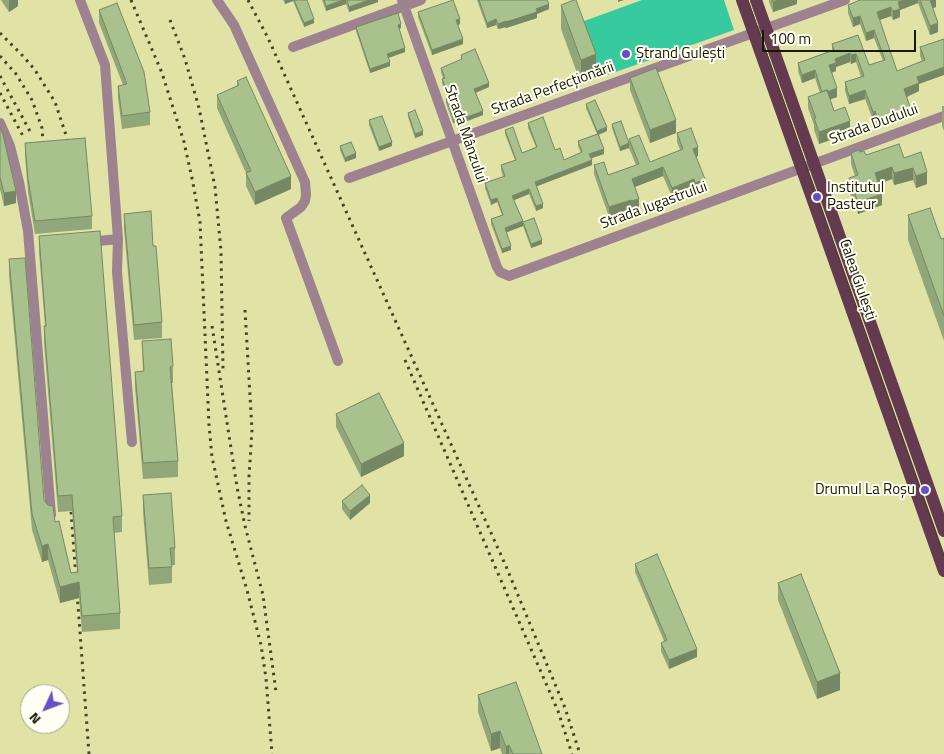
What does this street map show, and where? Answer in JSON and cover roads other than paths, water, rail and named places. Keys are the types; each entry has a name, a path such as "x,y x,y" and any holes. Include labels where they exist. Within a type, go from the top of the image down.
{"main road":[{"name":"Calea Giulești","path":"742,0 944,570"},
{"name":"Calea Giulești","path":"756,0 944,531"}],"street":[{"path":"80,0 105,65 118,239 117,272 132,442"},
{"path":"217,0 228,15 236,31 305,182 305,201 301,207 286,218 338,361"},
{"path":"293,47 403,3 421,0"},
{"name":"Strada Perfecționării","path":"349,178 845,0"},
{"name":"Strada Mânzului","path":"403,3 497,267 504,275"},
{"name":"Strada Dudului","path":"814,163 944,116"},
{"path":"0,123 10,146 33,246 51,515"},
{"name":"Strada Jugastrului","path":"504,275 512,275 814,163"},
{"path":"75,243 118,239"}],"tram line":[{"path":"748,0 944,556"}],"railway":[{"path":"131,0 162,73 184,142 193,183 200,222 212,457 226,521 261,645 266,678 272,754"},
{"path":"248,0 268,38 505,564 565,708 580,754"},
{"path":"170,20 185,59 199,108 215,187 221,251 223,370"},
{"path":"0,33 35,70 55,102 66,135 68,152"},
{"path":"0,56 16,74 32,100 42,128 44,156"},
{"path":"0,76 32,135"},
{"path":"0,93 24,138"},
{"path":"245,310 252,430 249,521"},
{"path":"212,326 237,487 263,595 276,692"},
{"path":"405,360 558,711 572,754"},
{"path":"70,497 89,754"}],"place":[{"name":"Ștrand Gulești","path":"626,54"},
{"name":"Institutul Pasteur","path":"817,197"},
{"name":"Drumul La Roșu","path":"925,490"}]}
